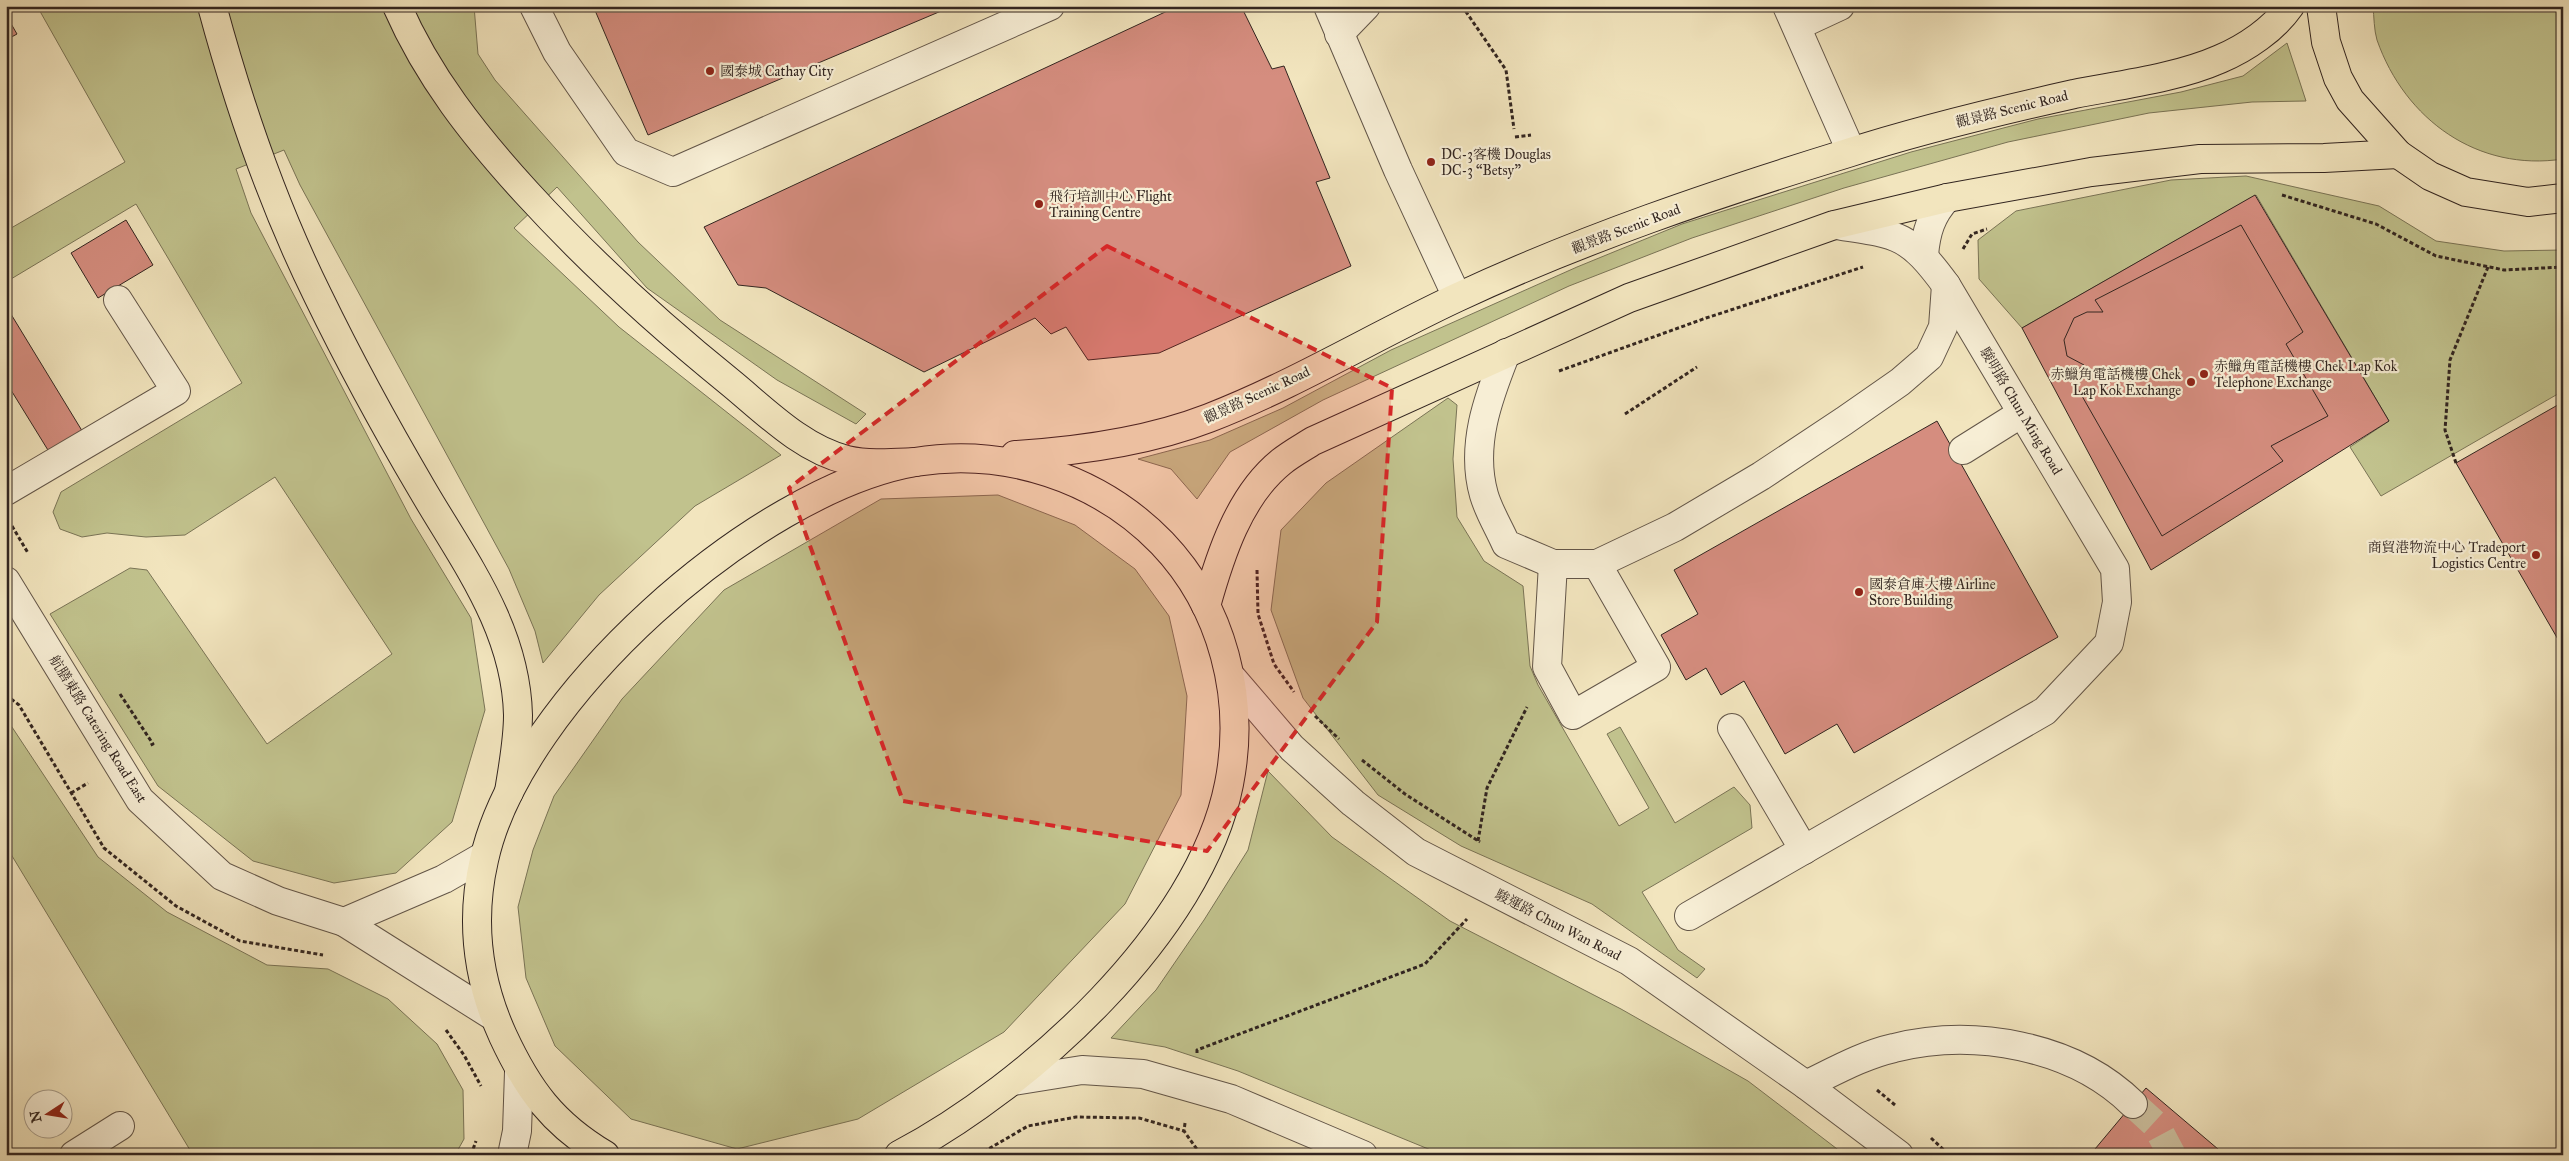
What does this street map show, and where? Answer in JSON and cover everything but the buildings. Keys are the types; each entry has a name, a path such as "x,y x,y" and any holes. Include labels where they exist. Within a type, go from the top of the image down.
{"main road":[{"path":"212,6 232,78 254,145 274,199 317,294 391,435 470,565 505,637 514,676 518,714 516,752 509,792"},
{"path":"397,6 425,62 454,107 486,148 551,220 609,278 680,342 785,427 813,445 846,460 877,463 963,459 1020,465 1066,477 1108,498 1144,525 1168,550 1188,576 1206,606 1222,643 1232,679 1236,723 1233,764 1224,810 1210,846 1194,876 1160,927 1116,982 1060,1041 1013,1081 972,1111 899,1155"},
{"name":"觀景路 Scenic Road","path":"963,459 1066,452 1150,436 1207,419 1246,402 1457,297 1592,240 1735,189 1851,151 2015,108 2183,71 2220,60 2248,44 2279,22 2290,6"},
{"path":"2321,6 2326,42 2338,78 2350,100 2398,154 2430,176 2466,192 2528,202 2563,198"},
{"path":"1206,606 1220,555 1235,522 1260,486 1280,463 1313,441 1629,298 1834,225 1947,198 2091,172 2200,159 2324,158 2398,154"},
{"path":"605,1155 562,1124 538,1098 519,1072 493,1016 482,981 477,953 478,891 484,856 494,826 509,792 536,747 582,683 652,610 727,550 806,500 859,478 915,462"}],"street":[{"path":"534,6 557,52 626,152 673,172 1050,6"},
{"path":"1328,6 1398,170 1457,297"},
{"path":"1340,34 1366,6"},
{"path":"1840,6 1792,16 1851,151"},
{"path":"1924,255 1926,235 1935,210 1947,198"},
{"name":"駿明路 Chun Ming Road","path":"1804,850 2045,711 2109,643 2118,602 2115,569 1946,285 1924,255 1906,241 1882,232 1834,225"},
{"path":"1506,353 1490,392 1478,448 1484,495 1506,544 1553,564 1597,564 1675,527 1761,476 1900,382 1929,357 1943,327 1946,285"},
{"path":"6,491 176,391 118,300"},
{"path":"1963,450 2022,413"},
{"path":"1553,564 1547,667 1573,715 1656,667 1597,564"},
{"name":"航膳東路 Catering Road East","path":"6,581 140,800 222,876 278,900 344,922 493,1016"},
{"name":"駿運路 Chun Wan Road","path":"1232,679 1292,748 1353,803 1416,852 1629,961 1806,1085 1899,1155"},
{"path":"1689,916 1804,850 1732,728"},
{"path":"344,922 444,879 484,856"},
{"path":"1806,1085 1855,1060 1894,1048 1935,1041 1976,1040 2016,1046 2056,1057 2093,1075 2133,1104"},
{"path":"1013,1081 1082,1070 1143,1074 1232,1099 1363,1155"},
{"path":"512,1155 517,1131 519,1072"},
{"path":"74,1155 120,1126"}],"path":[{"path":"1462,6 1506,70 1514,129"},
{"path":"1515,137 1531,135"},
{"path":"2279,194 2376,224 2436,256 2504,270 2563,267"},
{"path":"1962,252 1972,234 1989,229"},
{"path":"2456,463 2445,430 2450,360 2488,267"},
{"path":"1626,414 1697,366"},
{"path":"1200,1155 1184,1131 1188,1087 1197,1050 1425,964 1467,922 1487,788 1547,667"},
{"path":"444,1027 464,1054 481,1085"},
{"path":"978,1155 1028,1126 1076,1117 1139,1118 1184,1131"}],"highlighted area":[{"path":"1107,246 1392,388 1377,622 1207,851 903,801 789,488"}],"green space":[{"path":"37,6 474,6 478,54 495,80 638,242 720,320 866,414 856,424 777,380 647,288 557,187 514,228 619,327 781,455 695,506 599,595 543,663 535,631 509,569 300,185 284,150 236,169 251,213 411,519 471,618 485,710 452,822 396,873 334,883 253,861 158,786 50,614 130,568 147,570 267,744 392,654 275,477 185,535 146,537 107,533 82,537 60,529 53,512 61,492 242,383 136,204 6,282 6,231 125,162"},
{"path":"2373,6 2563,6 2563,159 2532,161 2502,157 2474,148 2449,134 2426,116 2406,94 2390,69 2377,40"},
{"path":"2287,43 2306,101 2252,102 2149,113 2008,142 1844,188 1692,238 1569,286 1323,400 1230,452 1197,499 1171,469 1138,459 1210,440 1283,408 1391,350 1577,267 1682,224 1911,152 2038,119 2181,92 2243,76"},
{"path":"2246,176 2379,206 2436,241 2504,251 2563,250 2563,391 2381,496 2350,447 2389,421 2256,195 2022,328 1979,279 1978,240 2016,211 2171,180"},
{"path":"1448,398 1457,405 1453,459 1457,517 1484,561 1523,586 1530,666 1538,685 1619,826 1649,808 1607,734 1620,727 1675,823 1734,787 1750,805 1752,828 1642,892 1678,950 1705,969 1697,978 1592,904 1461,846 1378,795 1303,698 1271,610 1281,530 1326,483"},
{"path":"998,495 1075,525 1135,569 1169,616 1187,696 1181,795 1125,904 1004,1032 858,1119 737,1149 631,1119 555,1046 526,978 518,907 533,850 554,796 622,699 724,590 881,499"},
{"path":"6,718 98,857 167,912 267,965 328,969 388,999 437,1044 463,1090 464,1139 455,1155 193,1155 6,846"},
{"path":"1268,771 1332,837 1450,921 1621,1009 1748,1081 1845,1155 1443,1155 1238,1071 1165,1047 1111,1038 1156,990 1204,920 1248,850"}],"tunnel":[{"path":"2133,1104 2156,1125 2172,1155"}],"place":[{"name":"國泰城 Cathay City","path":"710,71"},
{"name":"DC-3客機 Douglas DC-3 “Betsy”","path":"1431,162"},
{"name":"飛行培訓中心 Flight Training Centre","path":"1039,204"},
{"name":"赤鱲角電話機樓 Chek Lap Kok Telephone Exchange","path":"2204,374"},
{"name":"赤鱲角電話機樓 Chek Lap Kok Exchange","path":"2191,382"},
{"name":"商貿港物流中心 Tradeport Logistics Centre","path":"2536,555"},
{"name":"國泰倉庫大樓 Airline Store Building","path":"1859,592"}]}
